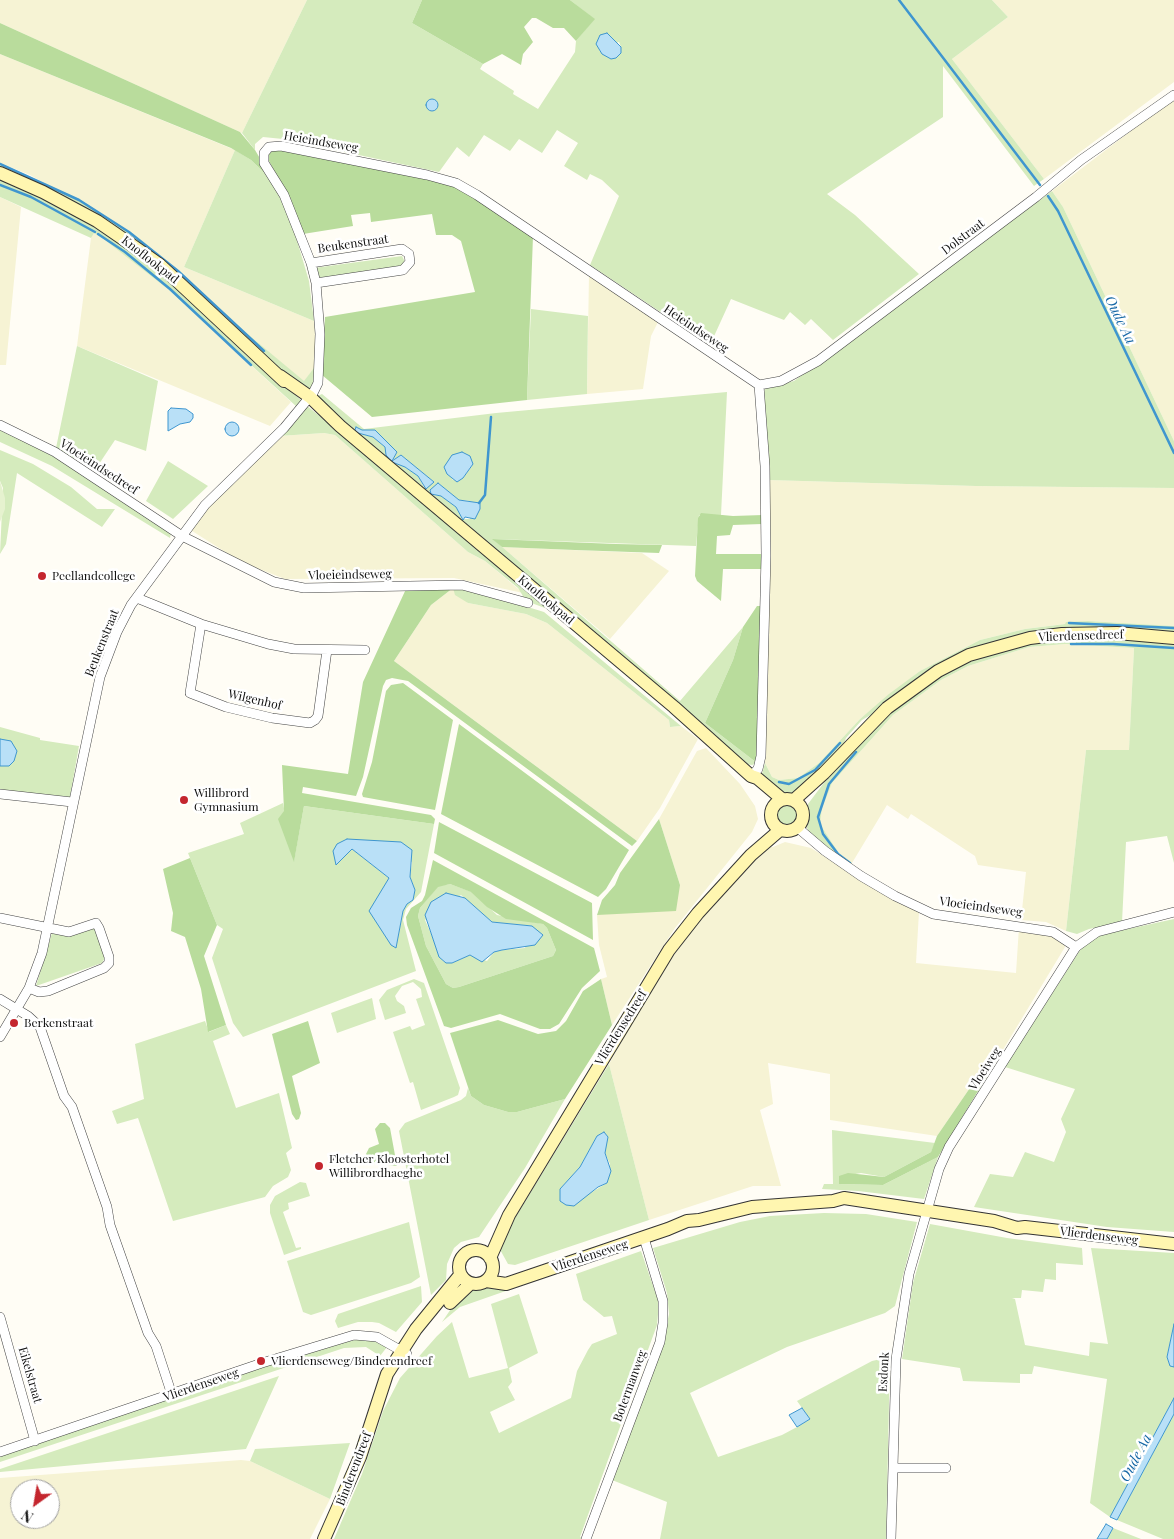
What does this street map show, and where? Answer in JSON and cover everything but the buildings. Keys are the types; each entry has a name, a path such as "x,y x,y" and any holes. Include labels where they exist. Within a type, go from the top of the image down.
{"main road":[{"name":"Knoflookpad","path":"0,173 43,192 97,221 160,266 280,376 674,707 751,776 757,778 788,803"},
{"name":"Vlierdensedreef","path":"788,803 824,774 887,708 938,671 969,655 1030,638 1062,634 1117,633 1174,638"},
{"path":"788,803 804,818 798,828 789,831 777,826 771,818 788,803"},
{"name":"Vlierdensedreef","path":"485,1254 669,950 698,913 752,855 756,843 777,826"},
{"name":"Vlierdenseweg","path":"489,1276 511,1282 668,1229 679,1229 699,1220 752,1207 779,1203 833,1201 844,1198 994,1221 1006,1226 1174,1244"},
{"path":"472,1250 485,1254 489,1276 478,1284 465,1280 458,1268 460,1260 472,1250"},
{"path":"404,1352 465,1280"},
{"name":"Binderendreef","path":"324,1539 360,1457 387,1374 404,1352"}],"street":[{"name":"Dolstraat","path":"759,385 781,381 818,361 1036,197 1081,160 1174,95"},
{"name":"Heieindseweg","path":"264,153 269,147 280,146 427,175 456,183 477,195 759,385"},
{"name":"Beukenstraat","path":"0,1037 29,988 42,953 72,802 100,677 117,632 137,598 205,505 275,438 308,399 318,383 320,355 316,283 311,262 284,195 264,163 264,153"},
{"name":"Beukenstraat","path":"311,262 402,249 409,254 410,262 403,270 316,283"},
{"path":"751,776 758,768 761,756 766,556 765,466 759,385"},
{"name":"Vloeieindsedreef","path":"0,425 55,452 182,536"},
{"name":"Vloeieindseweg","path":"182,536 253,574 286,586 304,588 462,586 528,603"},
{"path":"137,598 201,624 268,644 294,648 365,650"},
{"name":"Wilgenhof","path":"201,624 190,692 226,707 272,718 310,723 315,720 318,716 327,650"},
{"path":"0,794 72,802"},
{"name":"Vloeieindseweg","path":"798,828 825,852 861,876 895,896 933,914 1053,932 1076,947"},
{"path":"1076,947 1097,932 1174,912"},
{"path":"0,918 69,932 96,923 109,957 109,963 104,968 48,991 38,992 29,988"},
{"name":"Vloeiweg","path":"928,1211 939,1169 949,1147 1076,947"},
{"path":"0,999 36,1022 40,1027 64,1096 72,1108 107,1207 110,1225 148,1333 156,1346 172,1395"},
{"name":"Esdonk","path":"891,1539 896,1359 909,1274 928,1211"},
{"name":"Botermanweg","path":"586,1539 660,1342 663,1324 663,1302 644,1238"},
{"name":"Eikelstraat","path":"0,1317 35,1441"},
{"name":"Vlierdenseweg","path":"0,1452 262,1363 354,1335 377,1337 404,1352"},
{"path":"892,1468 946,1468"}],"shaded area":[{"path":"0,0 307,0 242,133 0,23"},
{"path":"992,0 1174,0 1174,82 1044,179 952,59 1008,17"},
{"path":"0,54 235,150 184,267 314,321 317,364 304,382 232,321 178,270 130,232 30,175 0,163"},
{"path":"1174,98 1174,441 1063,207 1052,191"},
{"path":"0,197 21,207 6,365 0,365"},
{"path":"93,232 124,253 169,290 291,402 270,426 77,346"},
{"path":"589,274 658,322 651,336 643,389 587,394"},
{"path":"324,433 335,435 468,552 485,561 523,593 454,578 285,579 241,562 189,529 189,524 279,436"},
{"path":"768,480 976,486 1174,488 1174,626 1088,621 1025,629 980,640 920,671 860,719 819,763 798,778 779,780 772,777 765,763 770,519"},
{"path":"502,547 642,553 669,571 610,639"},
{"path":"453,588 468,603 526,614 547,623 669,720 670,727 681,726 698,739 660,808 637,841 394,661 431,605"},
{"path":"1065,644 1134,648 1129,751 1086,750 1066,931 1046,922 1021,920 1026,872 978,865 975,856 911,814 908,819 887,805 852,863 840,855 820,824 822,808 827,794 832,783 893,715 941,680 968,666 1029,647"},
{"path":"706,748 740,784 755,806 758,819 752,832 675,928 612,1025 601,979 607,977 599,945 597,915 680,885 659,819 697,751"},
{"path":"785,842 811,848 877,890 919,912 916,963 1016,973 1019,927 1043,930 1064,941 1065,947 998,1058 987,1063 937,1136 830,1120 830,1074 768,1063 773,1104 760,1110 781,1186 753,1186 649,1220 609,1064 652,987 701,916 768,846 773,847"},
{"path":"241,1460 250,1461 330,1499 310,1539 0,1539 0,1478"}],"green space":[{"path":"307,0 422,0 412,23 483,64 480,69 514,91 513,94 538,109 575,52 576,41 594,19 570,0 992,0 1008,17 952,59 1044,179 1034,186 943,66 943,117 827,194 855,215 919,274 833,340 811,319 805,325 790,312 784,320 731,299 710,345 590,265 619,196 602,180 590,174 587,180 564,166 578,143 557,130 542,153 519,139 510,151 484,135 469,157 457,147 439,172 283,139 263,137 255,144 255,150 242,133","holes":["619,42 621,47 612,59 599,50"]},
{"path":"422,0 570,0 595,19 576,41 564,28 553,28 536,18 532,18 524,27 533,42 523,54 521,65 502,54 483,64 412,23"},
{"path":"0,23 240,132 255,150 274,182 251,160 231,148 0,54"},
{"path":"273,149 456,184 533,236 527,400 372,417 322,375 325,317 475,292 461,241 452,235 436,235 432,214 371,222 370,213 351,215 353,226 303,234 287,195 268,159 268,155"},
{"path":"235,150 251,160 274,182 290,217 309,281 314,321 184,267"},
{"path":"0,163 79,199 130,232 178,270 232,321 304,381 317,364 316,378 309,392 275,366 167,268 0,170"},
{"path":"0,178 80,216 147,262 302,401 297,407 169,290 105,240 94,233 91,238 0,197"},
{"path":"1052,191 1063,207 1174,441 1174,488 976,486 768,480 765,388 794,381"},
{"path":"402,256 407,266 317,280 314,268"},
{"path":"531,309 588,316 587,394 527,400"},
{"path":"77,346 158,381 146,451 115,440 95,470 56,448"},
{"path":"727,392 721,515 699,515 696,546 493,539 680,701 743,627 733,660 705,723 757,763 752,765 746,764 315,397 322,394 364,429 496,413","holes":["356,427 362,430 375,430 396,452 393,461 401,455 434,482 424,487 418,476 405,467 392,462 385,447 373,437 358,433 355,430","472,466 463,478 453,480 444,467","438,483 459,500 470,501 470,519 462,519 456,507 441,496 434,495"]},
{"path":"306,405 547,606 545,608 526,601 518,588 485,561 468,552 335,435 324,433 279,436"},
{"path":"0,429 68,464 171,533 170,538 52,466 0,442"},
{"path":"0,450 33,464 71,487 97,509 115,509 102,527 17,473 6,544 0,554 3,488 0,481"},
{"path":"168,461 208,486 173,519 146,501"},
{"path":"0,481 5,498 5,509 0,522"},
{"path":"701,513 733,516 763,515 762,524 733,525 730,535 717,536 716,554 761,554 761,569 723,569 721,601 697,581 695,576 698,518"},
{"path":"492,539 662,545 659,553 502,547"},
{"path":"453,588 482,593 544,612 681,726 670,727 669,720 547,623 526,614 468,603 455,595"},
{"path":"453,588 431,605 394,661 637,841 632,846 408,681 392,678 386,680 383,686 363,777 356,796 303,787 302,793 431,815 435,819 434,824 304,806 294,862 278,819 284,811 282,765 348,774 363,682 406,589"},
{"path":"757,606 761,606 757,763 705,723 733,660 743,627"},
{"path":"1088,621 1174,626 1174,634 1002,639 862,720 846,738 842,748 791,795 781,795 762,774 765,763 772,777 779,780 798,778 819,763 860,719 889,694 920,671 980,640 1025,629 1065,624 1066,622"},
{"path":"1094,637 1174,643 1174,863 1167,836 1126,842 1122,922 1089,929 1077,934 1066,931 1086,750 1129,750 1134,648 1065,644 1029,647 968,666 941,680 893,715 832,783 822,808 820,824 840,855 852,863 849,867 809,832 807,828 808,804 832,772 892,709 951,668 1020,643"},
{"path":"403,683 453,720 435,810 363,797 362,794 372,762 386,691 391,685"},
{"path":"459,724 629,850 606,889 598,897 441,814"},
{"path":"0,727 40,738 40,740 79,746 70,797 0,792"},
{"path":"283,803 294,861 304,806 434,824 421,892 406,909 403,920 416,971 243,1037 233,1023 212,958 223,929 217,925 188,853 244,834 240,823","holes":["347,839 412,862 410,877 415,890 403,911 396,947 389,878 352,849 336,865"]},
{"path":"787,804 795,807 798,815 795,823 787,826 779,823 776,815 779,807"},
{"path":"659,819 680,885 676,911 597,915 602,900 615,885 620,873"},
{"path":"439,822 592,903 593,940 434,853"},
{"path":"190,858 217,925 204,956 226,1025 208,1032 201,989 185,937 171,931 173,913 163,869"},
{"path":"433,860 594,948 600,971 582,988 559,1024 550,1029 540,1029 500,1014 451,1028 444,1026 407,925 406,917 411,908 422,901","holes":["450,884 471,892 487,907 506,919 543,924 547,928 556,950 553,956 459,987 453,988 446,984 426,946 418,916 420,908 438,887"]},
{"path":"450,884 472,892 497,915 543,924 547,928 556,950 553,956 459,987 453,988 446,984 426,946 418,916 420,908 438,886","holes":["461,895 492,922 532,926 525,948 494,952 487,961 470,955 452,963 443,961 425,920"]},
{"path":"1174,919 1174,1232 1107,1227 974,1207 990,1174 1013,1177 1025,1152 1054,1162 1066,1132 1061,1119 1075,1089 1005,1067 1084,944 1096,936"},
{"path":"91,926 96,928 106,956 102,963 36,986 52,933"},
{"path":"414,979 424,983 460,1088 458,1095 421,1110 413,1082 410,1083 393,1032 410,1026 412,1030 425,1025 416,999 422,997 421,989 413,982 402,986 395,996 397,1001 404,1006 406,1013 385,1020 379,1000 387,990"},
{"path":"601,979 612,1025 565,1099 517,1112 508,1112 484,1105 471,1096 450,1033 498,1020 538,1034 556,1031 566,1021 583,991"},
{"path":"372,998 376,1019 337,1033 331,1013"},
{"path":"205,1021 209,1032 226,1025 230,1034 213,1041 236,1108 279,1093 292,1148 286,1153 291,1170 288,1177 273,1186 265,1197 173,1221 138,1118 117,1124 112,1111 144,1099 135,1044"},
{"path":"308,1021 320,1063 292,1076 301,1113 299,1119 296,1120 292,1114 272,1034"},
{"path":"998,1058 938,1157 883,1185 839,1184 839,1176 848,1173 884,1177 931,1152 937,1136 987,1063"},
{"path":"609,1064 649,1220 515,1265 508,1264 498,1246","holes":["597,1136 608,1137 604,1146 610,1164 607,1183 592,1192 560,1189 580,1167"]},
{"path":"468,1088 471,1096 484,1105 508,1112 517,1112 565,1099 525,1168 479,1237 461,1242 454,1248 447,1264 446,1280 431,1295 399,1131 405,1123 461,1100 466,1096"},
{"path":"380,1123 385,1123 390,1128 397,1166 379,1164 369,1160 366,1154 369,1148 379,1144 375,1129"},
{"path":"832,1130 935,1143 931,1152 884,1177 861,1173 839,1177 839,1184 883,1185 938,1157 924,1199 858,1191 822,1189 824,1184 833,1184"},
{"path":"300,1182 306,1183 310,1196 288,1203 289,1209 283,1212 296,1248 301,1247 301,1249 284,1255 270,1213 270,1205 275,1196"},
{"path":"824,1213 866,1214 917,1222 895,1306 885,1313 787,1347 690,1393 718,1457 782,1435 797,1427 810,1419 797,1401 872,1361 890,1357 886,1539 660,1539 667,1502 612,1480 666,1328 669,1314 667,1293 653,1248 740,1222 770,1216"},
{"path":"409,1222 420,1277 411,1283 311,1315 303,1312 287,1261"},
{"path":"930,1224 1007,1238 1082,1248 1083,1265 1056,1263 1056,1280 1045,1279 1043,1292 1022,1290 1021,1298 1012,1298 1015,1299 1025,1345 1089,1356 1090,1342 1108,1344 1091,1248 1174,1253 1174,1324 1167,1357 1170,1366 1174,1367 1174,1398 1110,1517 1090,1503 1107,1379 1034,1366 1032,1374 1020,1374 1020,1383 963,1381 960,1368 902,1359 913,1283"},
{"path":"641,1251 659,1303 657,1325 580,1537 583,1539 334,1539 362,1474 383,1411 400,1378 437,1336 452,1322 469,1378 508,1368 491,1304 519,1294 538,1353 509,1368 512,1382 508,1387 515,1400 490,1412 499,1433 571,1398 577,1371 592,1344 617,1334 612,1316 604,1317 583,1300 576,1274"},
{"path":"487,1285 509,1288 520,1286 460,1307 442,1322 457,1300 473,1288"},
{"path":"421,1286 422,1302 396,1332 379,1323 372,1322 358,1322 338,1328 335,1321 338,1314"},
{"path":"365,1338 379,1342 387,1347 380,1356 366,1347 344,1348 0,1462 0,1455 271,1363 340,1343"},
{"path":"279,1376 246,1449 0,1472 0,1469"},
{"path":"1174,1414 1174,1539 1163,1539 1117,1520"},
{"path":"350,1443 330,1499 250,1461 255,1449"},
{"path":"1113,1528 1141,1539 1107,1539"}],"water":[{"path":"607,33 621,47 621,53 616,58 611,59 602,54 596,44 600,35"},
{"path":"430,99 434,99 438,105 434,111 430,111 426,107 426,103"},
{"path":"171,408 186,409 193,414 193,418 190,422 180,424 168,431 168,411"},
{"path":"229,422 235,422 239,429 235,436 229,436 225,432 225,426"},
{"path":"356,427 362,430 375,430 397,452 392,461 401,455 434,482 426,489 418,476 405,467 392,462 386,455 385,447 373,437 358,433 355,430"},
{"path":"462,452 470,456 473,464 463,478 457,482 447,474 444,467 452,455"},
{"path":"438,483 459,500 480,503 480,509 475,519 465,517 463,520 456,507 441,496 431,494 430,490"},
{"path":"0,739 11,741 17,751 14,761 9,766 0,766"},
{"path":"347,839 401,842 412,850 410,877 415,890 413,900 407,904 403,911 396,948 391,945 369,911 389,878 352,849 336,865 333,851 337,844"},
{"path":"446,893 465,898 492,922 532,926 543,935 535,945 494,952 482,962 470,955 452,963 446,963 439,957 425,915 431,902"},
{"path":"604,1132 608,1137 605,1153 611,1171 607,1183 598,1187 574,1206 566,1205 560,1201 560,1189 580,1167 597,1136"},
{"path":"1174,1324 1174,1367 1170,1366 1167,1357"},
{"path":"1174,1398 1174,1414 1117,1520 1110,1517"},
{"path":"802,1408 810,1419 797,1427 789,1415"},
{"path":"1106,1524 1113,1528 1107,1539 1097,1539"}],"waterway":[{"name":"Oude Aa","path":"899,0 1040,185"},
{"path":"0,164 79,200 129,232 178,271 264,351"},
{"path":"0,185 31,197 95,232"},
{"name":"Oude Aa","path":"1048,196 1058,211 1174,453"},
{"path":"98,234 125,252 170,289 251,365"},
{"path":"479,503 485,495 491,417"},
{"path":"1069,623 1174,628"},
{"path":"1071,644 1113,644 1174,648"},
{"path":"779,782 789,784 815,770 840,743"},
{"path":"850,863 838,854 823,834 818,817 829,784 856,752"}],"place":[{"name":"Peellandcollege","path":"42,576"},
{"name":"Willibrord Gymnasium","path":"184,800"},
{"name":"Berkenstraat","path":"14,1023"},
{"name":"Fletcher Kloosterhotel Willibrordhaeghe","path":"319,1166"},
{"name":"Vlierdenseweg/Binderendreef","path":"261,1361"}]}
